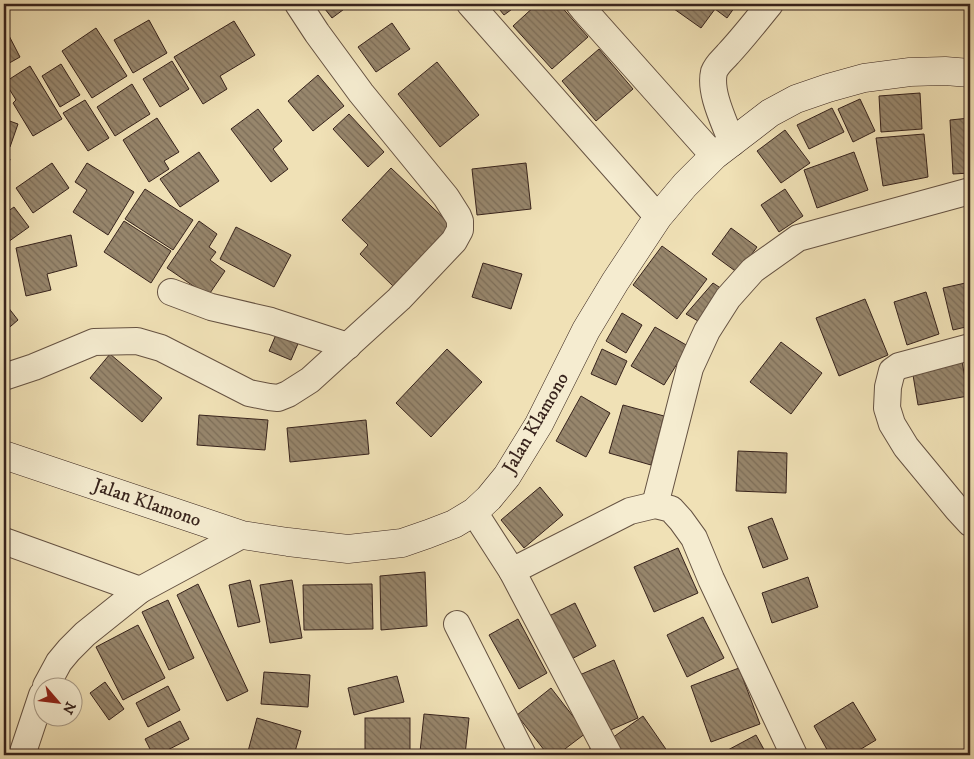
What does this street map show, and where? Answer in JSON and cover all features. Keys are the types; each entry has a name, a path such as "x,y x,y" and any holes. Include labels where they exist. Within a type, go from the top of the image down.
{"main road":[{"name":"Jalan Klamono","path":"4,455 242,535 348,549 402,543 454,524 474,512 489,498 507,476 534,432 586,330 615,282 658,217 685,184 723,149 770,113 796,99 864,78 945,70 970,73"}],"street":[{"path":"4,377 63,356 94,342 137,342 160,348 249,393 278,398 310,380 399,299 454,241 460,230 460,221 446,196 361,93 316,33 298,4"},
{"path":"470,4 658,217"},
{"path":"579,4 723,149"},
{"path":"723,149 714,73 717,65 728,55 770,4"},
{"path":"655,504 690,368 707,332 728,298 753,270 798,238 970,191"},
{"path":"171,292 211,307 271,321 348,346"},
{"path":"970,348 899,366 892,371 888,387 887,408 892,424 906,447 970,523"},
{"path":"512,571 630,511 655,504 671,509 694,538 711,579 794,755"},
{"path":"474,512 512,571 609,755"},
{"path":"51,676 58,662 85,634 140,590 242,535"},
{"path":"4,541 140,590"},
{"path":"457,624 523,755"},
{"path":"22,755 32,725"}],"building":[{"path":"321,4 351,4 332,18"},
{"path":"495,4 519,4 504,15"},
{"path":"537,4 559,4 588,37 552,69 513,26"},
{"path":"667,4 737,4 727,18 715,9 701,28"},
{"path":"149,20 167,53 133,73 114,40"},
{"path":"234,21 255,55 220,76 227,89 203,104 174,57"},
{"path":"392,23 410,49 376,72 358,47"},
{"path":"4,26 20,57 4,66"},
{"path":"96,28 127,76 92,98 62,51"},
{"path":"599,49 633,89 596,121 562,81"},
{"path":"172,61 189,89 160,107 143,79"},
{"path":"437,62 479,115 440,147 398,94"},
{"path":"61,64 80,95 60,107 42,76"},
{"path":"30,66 62,119 33,136 13,103 16,100 5,82"},
{"path":"318,75 344,106 313,131 288,101"},
{"path":"132,84 150,114 115,136 97,107"},
{"path":"920,93 922,129 881,132 879,96"},
{"path":"860,99 875,131 853,142 838,109"},
{"path":"85,100 109,138 88,151 63,113"},
{"path":"832,108 844,132 809,149 797,125"},
{"path":"258,109 282,141 273,149 288,169 271,182 231,129"},
{"path":"349,114 384,152 368,167 333,129"},
{"path":"157,118 179,152 164,161 169,169 149,182 123,140"},
{"path":"970,118 970,173 953,174 950,120"},
{"path":"4,119 18,124 10,147 4,145"},
{"path":"785,130 810,163 781,183 757,151"},
{"path":"924,134 928,177 883,186 876,138"},
{"path":"199,152 219,181 180,207 160,179"},
{"path":"854,152 868,190 817,208 804,170"},
{"path":"4,157 10,159 4,181"},
{"path":"52,163 69,188 33,213 16,188"},
{"path":"87,163 134,192 108,235 73,212 87,190 75,182"},
{"path":"526,163 531,209 477,215 472,169"},
{"path":"391,168 451,225 393,286 360,254 368,245 342,220"},
{"path":"145,189 193,220 173,250 125,219"},
{"path":"785,189 803,216 779,232 761,205"},
{"path":"14,207 29,227 8,242 4,237 4,214"},
{"path":"124,221 171,251 151,283 104,252"},
{"path":"199,221 217,234 209,247 216,252 210,260 225,271 208,296 167,268"},
{"path":"236,227 291,255 274,287 220,259"},
{"path":"731,228 757,247 738,273 712,254"},
{"path":"71,235 77,266 47,274 51,290 26,296 16,248"},
{"path":"662,246 707,279 677,319 633,285"},
{"path":"483,263 522,274 511,309 472,297"},
{"path":"970,282 970,326 953,330 943,288"},
{"path":"713,283 725,291 698,321 686,314"},
{"path":"926,292 939,334 907,345 894,302"},
{"path":"865,299 888,355 839,376 816,318"},
{"path":"4,302 18,320 4,332"},
{"path":"622,313 642,325 626,353 606,341"},
{"path":"655,327 688,346 664,385 631,366"},
{"path":"278,330 300,339 291,360 269,351"},
{"path":"781,342 822,373 791,414 750,382"},
{"path":"447,349 482,382 431,437 396,403"},
{"path":"602,349 627,361 616,385 591,374"},
{"path":"110,354 162,398 142,422 90,378"},
{"path":"962,361 968,396 918,405 912,369"},
{"path":"581,396 610,413 586,457 556,441"},
{"path":"623,405 664,416 651,465 609,453"},
{"path":"199,415 268,420 265,450 197,445"},
{"path":"366,420 369,454 290,462 287,428"},
{"path":"738,451 787,453 786,493 736,491"},
{"path":"540,487 563,515 524,548 501,520"},
{"path":"772,518 788,559 763,568 748,527"},
{"path":"678,548 698,593 654,612 634,567"},
{"path":"425,572 427,626 381,630 380,576"},
{"path":"808,577 818,607 772,623 762,593"},
{"path":"250,580 260,622 238,627 229,585"},
{"path":"292,580 302,638 270,643 260,585"},
{"path":"198,584 248,691 227,701 177,595"},
{"path":"372,584 373,629 304,630 303,585"},
{"path":"168,600 194,658 169,670 142,612"},
{"path":"575,603 596,646 566,662 545,618"},
{"path":"703,617 724,658 687,677 667,635"},
{"path":"518,619 547,673 519,689 489,635"},
{"path":"138,625 165,678 123,700 96,647"},
{"path":"614,660 638,718 599,735 575,677"},
{"path":"739,668 760,724 711,742 691,686"},
{"path":"264,672 310,675 308,707 261,704"},
{"path":"397,676 404,702 354,715 348,688"},
{"path":"105,682 124,709 109,720 90,693"},
{"path":"168,686 180,710 148,727 136,703"},
{"path":"551,688 586,733 557,755 548,755 517,715"},
{"path":"853,702 876,740 851,755 830,755 814,726"},
{"path":"424,714 469,718 465,755 420,752"},
{"path":"643,716 670,755 614,755 605,743"},
{"path":"257,718 301,731 294,755 247,755"},
{"path":"365,718 410,718 410,755 365,755"},
{"path":"180,721 189,739 158,755 153,755 145,739"},
{"path":"756,735 767,755 728,755 726,751"},
{"path":"970,747 970,755 948,755"},
{"path":"591,748 595,755 580,755"}]}
